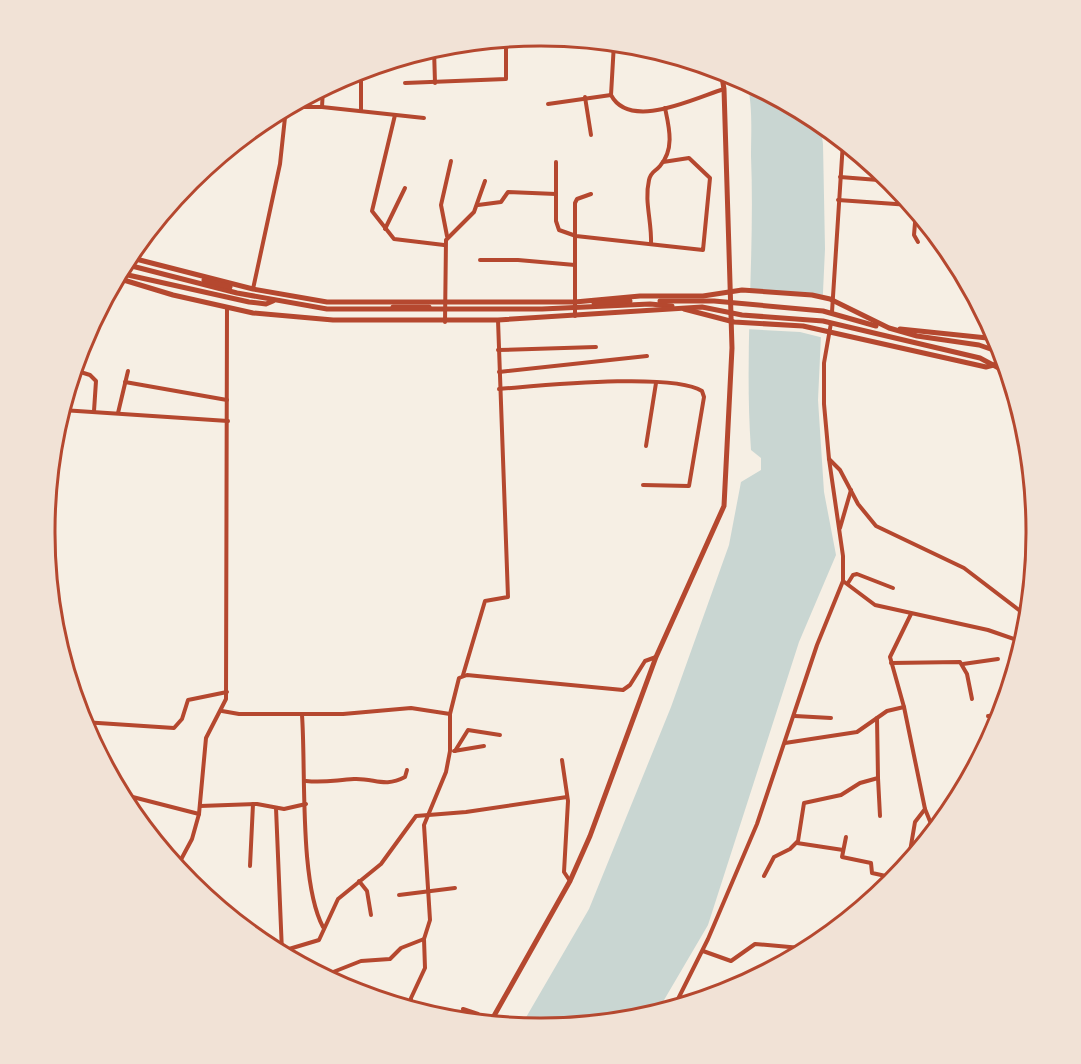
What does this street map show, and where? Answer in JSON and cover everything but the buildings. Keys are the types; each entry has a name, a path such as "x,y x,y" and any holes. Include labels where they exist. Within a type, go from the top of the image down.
{"main road":[{"path":"495,1015 570,880 590,836 656,657 724,506 731,303 723,82"},
{"path":"136,263 300,298 356,303 575,302 640,296 703,296 742,291 812,295 830,299 889,328 990,348"},
{"path":"136,264 238,289 323,304 445,307 624,301 731,303 823,310 876,326 985,338"},
{"path":"136,264 275,300 327,309 542,309 664,305 734,322 803,326 980,366 995,365"},
{"path":"129,275 249,302 266,304 275,300"},
{"path":"125,281 173,295 253,313 333,321 498,321 702,307 731,314 823,321 980,358 995,365"}],"street":[{"path":"405,83 506,79 508,48"},
{"path":"613,53 611,95 617,104 635,112 665,108 724,89"},
{"path":"434,59 435,83"},
{"path":"361,81 361,110"},
{"path":"548,104 611,95"},
{"path":"585,97 591,135"},
{"path":"322,99 322,107"},
{"path":"307,107 361,110 424,118"},
{"path":"651,244 652,218 646,209 648,183 652,172 663,162 670,139 665,108"},
{"path":"395,115 372,207 385,229 397,240 444,245"},
{"path":"253,289 276,186 286,119"},
{"path":"832,312 838,200 844,153"},
{"path":"556,162 557,226 576,236 703,250 710,178 688,158 663,162"},
{"path":"447,237 441,204 452,161"},
{"path":"840,177 874,180"},
{"path":"445,322 444,245 447,237 470,218 478,205 485,181"},
{"path":"385,229 405,188"},
{"path":"478,205 501,202 508,192 556,194"},
{"path":"575,316 576,201 591,194"},
{"path":"838,200 898,203"},
{"path":"915,223 914,235 918,242"},
{"path":"480,260 518,260 575,265"},
{"path":"181,859 192,839 200,814 206,738 222,711 226,692 227,307"},
{"path":"411,1000 425,965 424,939 430,920 423,831 452,751 450,714 457,682 463,675 485,601 508,597 498,321"},
{"path":"681,997 758,824 817,645 843,581 845,571 829,459 823,377 825,347 831,323"},
{"path":"498,350 596,347"},
{"path":"499,372 647,356"},
{"path":"118,412 128,371"},
{"path":"82,373 90,375 96,381 94,411"},
{"path":"125,381 227,400"},
{"path":"499,389 600,382 656,383 698,388 704,397 689,486 644,485"},
{"path":"646,446 656,383"},
{"path":"71,410 228,421"},
{"path":"829,459 840,470 858,504 876,526 964,568 1020,611"},
{"path":"839,532 851,490"},
{"path":"848,583 857,574 892,588"},
{"path":"843,581 872,604 996,632 1014,639"},
{"path":"911,614 892,650 891,663 904,707 925,809 930,822"},
{"path":"463,675 623,690 630,685 645,661 656,657"},
{"path":"891,663 956,661 962,664 998,659"},
{"path":"962,664 972,699"},
{"path":"94,724 174,728 182,719 188,700 226,692"},
{"path":"784,743 857,732 886,711 904,707"},
{"path":"222,711 239,714 302,715 353,714 402,708 450,714"},
{"path":"302,715 307,846 316,912 324,928"},
{"path":"795,716 831,718"},
{"path":"877,718 880,816"},
{"path":"452,751 468,730 500,735"},
{"path":"452,751 484,746"},
{"path":"562,760 567,797 564,872 565,877 570,880"},
{"path":"306,781 334,783 356,779 390,784 405,777 407,770"},
{"path":"797,843 804,803 841,795 860,783 878,778"},
{"path":"134,797 200,814"},
{"path":"293,949 314,943 322,935 338,899 381,864 413,818 428,814 466,813 567,797"},
{"path":"200,806 253,804 276,808 306,804"},
{"path":"250,866 253,804"},
{"path":"276,808 281,942"},
{"path":"911,846 915,822 925,809"},
{"path":"846,837 843,858 871,863 872,873 883,875"},
{"path":"764,876 774,857 797,843 843,850"},
{"path":"359,881 367,891 370,915"},
{"path":"399,894 455,888"},
{"path":"334,971 361,961 390,959 401,948 424,939"},
{"path":"703,951 730,961 755,944 791,947"},
{"path":"463,1009 473,1012"}],"shaded area":[{"path":"749,94 822,137 825,249 818,400 824,492 836,555 799,642 708,925 663,1002 604,1013 526,1017 589,909 671,707 729,545 741,482 761,470 761,458 751,450 749,413"}],"pier":[{"path":"746,289 826,295 824,338 800,332 745,329"}]}
